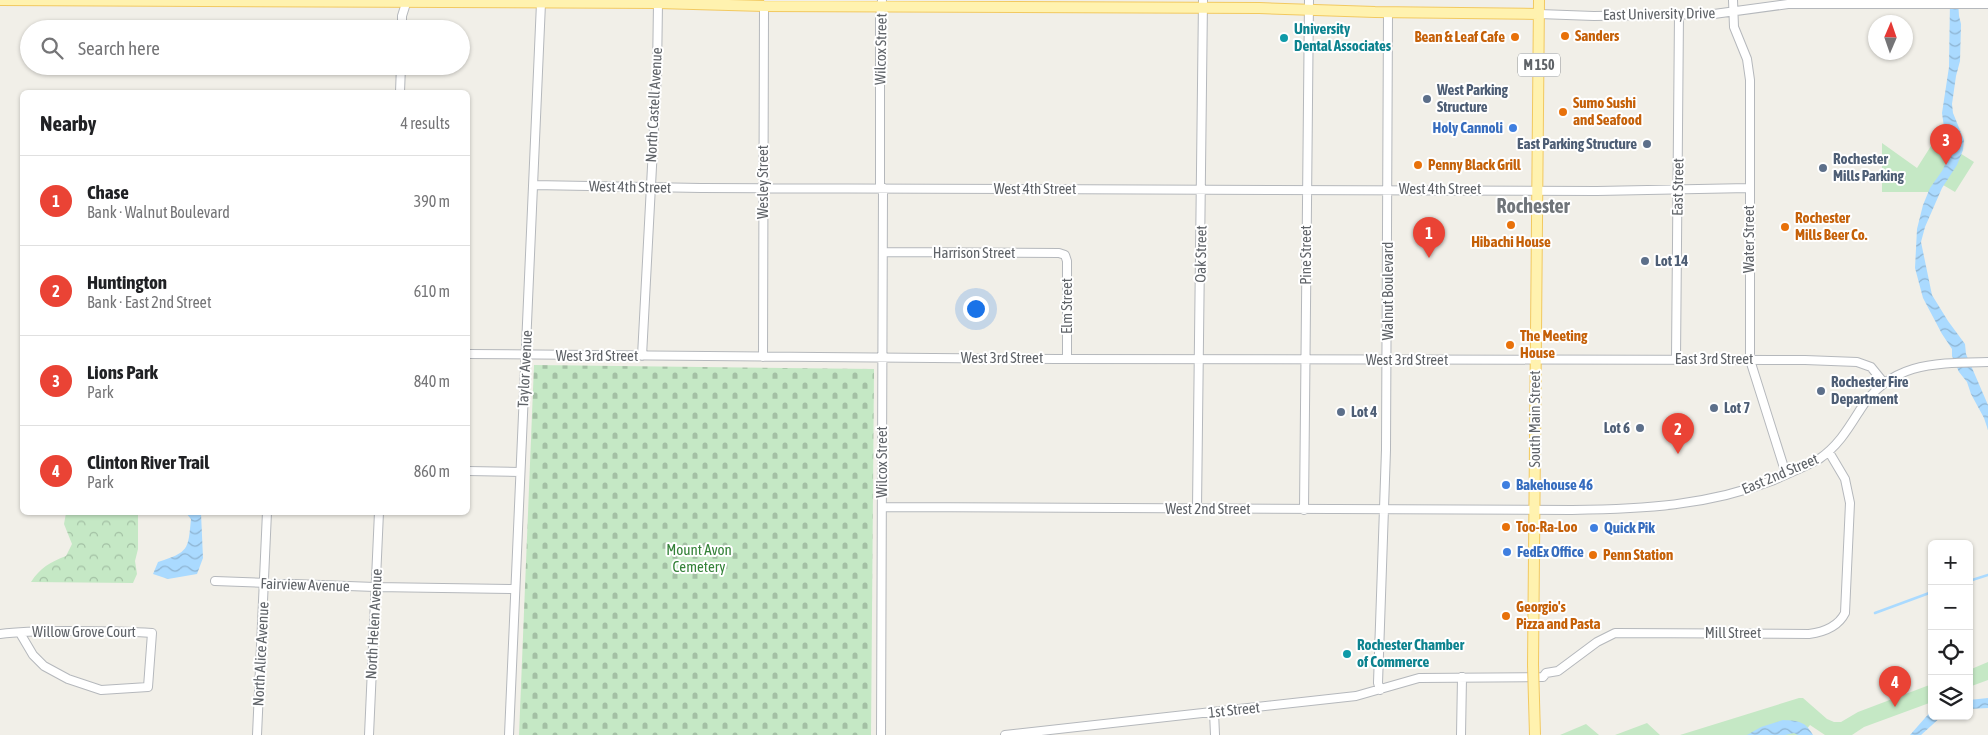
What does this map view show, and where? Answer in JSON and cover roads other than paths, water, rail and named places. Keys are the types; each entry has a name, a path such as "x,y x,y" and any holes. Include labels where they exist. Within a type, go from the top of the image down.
{"main road":[{"path":"0,0 720,3 764,6 1203,4 1309,5 1388,13 1539,14"},
{"name":"M 150","path":"1539,0 1539,14"},
{"name":"South Main Street","path":"1535,735 1533,665 1539,14"}],"street":[{"name":"Water Street","path":"1733,0 1734,27 1750,69 1750,360 1786,474"},
{"path":"402,20 407,1"},
{"name":"East University Drive","path":"1539,14 1589,16 1714,14 1788,4 1842,2 1988,4"},
{"name":"Taylor Avenue","path":"509,735 541,3"},
{"name":"North Castell Avenue","path":"642,356 657,72 658,3"},
{"name":"Wilcox Street","path":"881,735 884,357 882,4"},
{"name":"Oak Street","path":"1198,509 1203,4"},
{"name":"Pine Street","path":"1304,510 1309,5"},
{"name":"Wesley Street","path":"763,357 764,6"},
{"name":"Walnut Boulevard","path":"1380,690 1387,359 1388,13"},
{"name":"East Street","path":"1676,359 1679,14"},
{"path":"400,90 401,75"},
{"name":"West 4th Street","path":"532,185 1538,190 1749,188"},
{"name":"Harrison Street","path":"884,252 1059,253 1065,255"},
{"name":"Elm Street","path":"1065,255 1067,261 1067,359"},
{"name":"West 3rd Street","path":"470,354 1067,359 1536,360"},
{"name":"East 3rd Street","path":"1536,360 1676,359 1858,362 1870,367 1884,383"},
{"name":"East 2nd Street","path":"1535,510 1629,510 1675,506 1728,495 1807,466 1829,452 1847,432 1867,399 1884,383 1903,372 1924,365 1988,362"},
{"name":"Mill Street","path":"1462,677 1543,677 1546,673 1558,671 1597,642 1612,634 1809,634 1834,627 1842,618 1846,603 1850,503 1845,479 1829,452"},
{"path":"470,471 520,472"},
{"name":"West 2nd Street","path":"882,507 1535,510"},
{"name":"North Alice Avenue","path":"257,735 267,515"},
{"name":"North Helen Avenue","path":"369,735 379,515"},
{"name":"Fairview Avenue","path":"215,581 264,584 515,590"},
{"name":"Willow Grove Court","path":"0,634 20,632 111,630 152,633 148,687 101,690 68,679 44,666 30,651 20,632"},
{"path":"1461,735 1462,677"},
{"name":"1st Street","path":"1005,735 1356,696 1419,678 1462,677"},
{"path":"1214,712 1215,735"},
{"path":"1081,726 1081,735"}],"water":[{"path":"1950,0 1958,0 1961,24 1960,61 1952,104 1953,113 1964,140 1963,150 1957,165 1942,188 1925,227 1921,242 1932,295 1965,344 1966,354 1988,405 1988,430 1967,382 1959,372 1952,356 1952,349 1923,298 1915,268 1917,229 1923,205 1930,188 1942,171 1950,154 1950,139 1944,127 1942,113 1949,67"},
{"path":"188,515 201,515 203,558 197,574 168,579 153,574 158,562 176,555 185,548 189,537 191,519"},
{"path":"1988,698 1988,708 1973,709 1973,700"},
{"path":"1928,715 1928,720 1938,720 1921,735 1910,735"},
{"path":"1783,720 1804,724 1813,735 1798,735 1794,733 1785,735 1747,735 1761,727"}],"waterway":[{"path":"1973,580 1988,575"},
{"path":"1875,613 1928,593"}],"place":[{"name":"Sanders","path":"1565,36"},
{"name":"Bean & Leaf Cafe","path":"1515,37"},
{"name":"University Dental Associates","path":"1284,38"},
{"name":"West Parking Structure","path":"1427,99"},
{"name":"Sumo Sushi and Seafood","path":"1563,112"},
{"name":"Holy Cannoli","path":"1513,128"},
{"name":"East Parking Structure","path":"1647,144"},
{"name":"Penny Black Grill","path":"1418,165"},
{"name":"Lions Park","path":"1946,165"},
{"name":"Rochester Mills Parking","path":"1823,168"},
{"name":"Hibachi House","path":"1511,225"},
{"name":"Rochester Mills Beer Co.","path":"1785,227"},
{"name":"Chase","path":"1429,258"},
{"name":"Lot 14","path":"1645,261"},
{"name":"The Meeting House","path":"1510,345"},
{"name":"Rochester Fire Department","path":"1821,391"},
{"name":"Lot 7","path":"1714,408"},
{"name":"Lot 4","path":"1341,412"},
{"name":"Lot 6","path":"1640,428"},
{"name":"Huntington","path":"1678,454"},
{"name":"Bakehouse 46","path":"1506,485"},
{"name":"Too-Ra-Loo","path":"1506,527"},
{"name":"Quick Pik","path":"1594,528"},
{"name":"FedEx Office","path":"1507,552"},
{"name":"Penn Station","path":"1593,555"},
{"name":"Georgio's Pizza and Pasta","path":"1506,616"},
{"name":"Rochester Chamber of Commerce","path":"1347,654"},
{"name":"Clinton River Trail","path":"1895,707"}],"district":[{"name":"Rochester","path":"1533,206"}],"park label":[{"name":"Mount Avon Cemetery","path":"699,558"}]}
